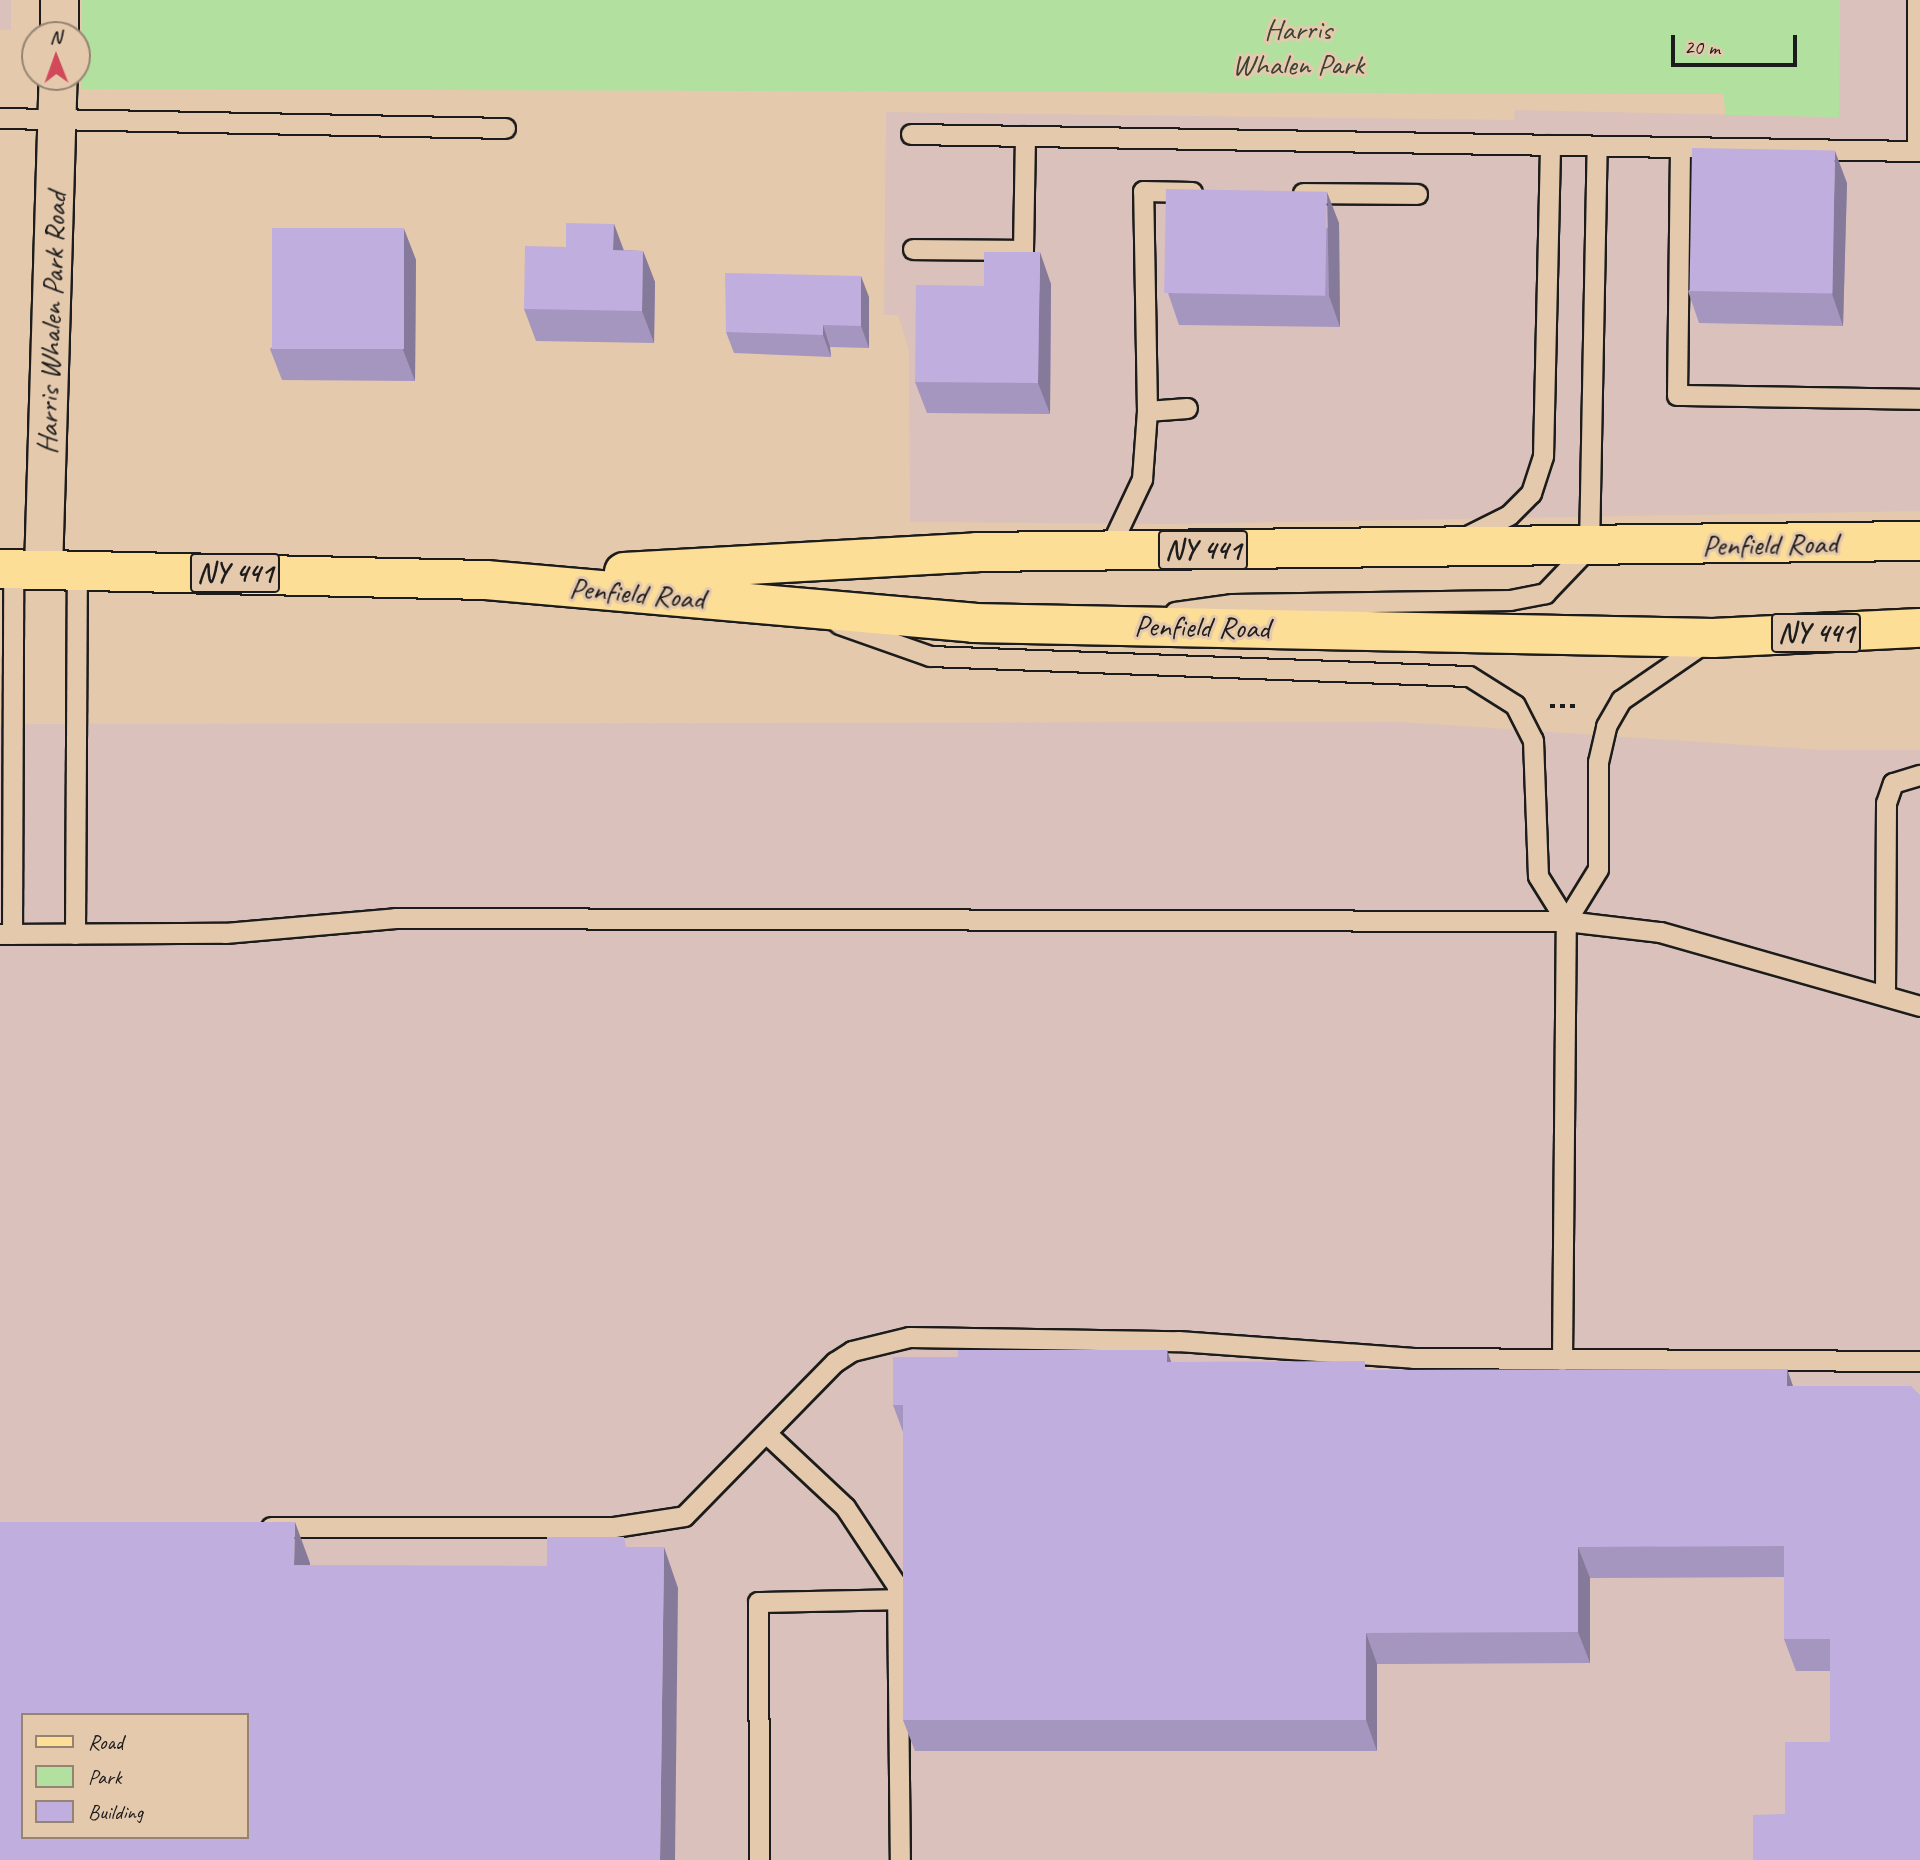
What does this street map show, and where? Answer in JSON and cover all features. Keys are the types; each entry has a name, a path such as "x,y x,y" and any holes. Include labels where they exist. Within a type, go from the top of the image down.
{"main road":[{"name":"Penfield Road","path":"486,579 977,552 1589,547 1920,541"},
{"name":"Penfield Road","path":"33,569 486,579 974,623 1713,638 1920,628"}],"street":[{"path":"59,0 59,21"},
{"name":"Harris Whalen Park Road","path":"33,569 58,91"}],"lane":[{"path":"911,134 1918,151 1917,0"},
{"path":"0,118 57,115 505,128"},
{"path":"913,249 1023,250 1025,136"},
{"path":"1443,548 1509,516 1531,493 1541,468 1550,145"},
{"path":"1084,625 1232,604 1510,600 1545,593 1589,547 1597,147"},
{"path":"1679,149 1677,395 1920,399"},
{"path":"1108,551 1142,478 1147,411 1143,191 1212,192"},
{"path":"1280,192 1417,194"},
{"path":"1147,411 1187,408"},
{"path":"33,569 75,934"},
{"path":"33,569 6,934 225,933 395,918 1566,921 1660,932 1920,1006"},
{"path":"786,606 930,656 1469,676 1515,705 1533,740 1538,876 1566,921"},
{"path":"1562,1360 1566,921 1598,869 1598,762 1606,726 1620,700 1713,638"},
{"path":"1885,995 1886,803 1893,783 1920,775"},
{"path":"249,1527 655,1524 684,1516 768,1434 835,1362 852,1351 909,1337 1178,1341 1314,1354 1562,1360 1920,1361"},
{"path":"768,1434 853,1517 884,1558 897,1598 900,1860"},
{"path":"759,1860 758,1602 897,1598"}],"path":[{"path":"1539,706 1586,706"}],"shaded area":[{"path":"0,0 11,0 11,30 0,30"},
{"path":"1840,0 1920,0 1920,511 1166,524 910,522 909,350 898,315 884,315 886,112 1514,120 1515,110 1838,117"},
{"path":"1401,722 1823,750 1920,750 1920,1860 0,1860 0,724"}],"green space":[{"name":"Harris Whalen Park","path":"82,0 1840,0 1839,117 1726,115 1723,94 91,89 91,21 82,21"}],"building":[{"path":"1692,148 1835,150 1832,293 1690,291"},
{"path":"1166,189 1327,192 1325,296 1164,293"},
{"path":"566,223 614,224 613,250 643,251 642,311 524,309 525,246 566,247"},
{"path":"272,228 404,228 404,349 272,349"},
{"path":"984,252 1040,252 1038,383 915,382 916,285 984,286"},
{"path":"725,273 861,276 861,326 823,325 823,335 726,332"},
{"path":"958,1350 1167,1350 1167,1362 1365,1361 1365,1370 1787,1369 1787,1386 1911,1386 1920,1395 1920,1860 1753,1860 1753,1815 1785,1814 1785,1742 1830,1742 1830,1639 1784,1639 1784,1546 1578,1547 1578,1632 1366,1633 1366,1720 903,1720 903,1405 893,1405 893,1357 958,1357"},
{"path":"0,1522 295,1522 294,1565 547,1566 547,1537 624,1537 626,1547 664,1547 660,1860 0,1860"}]}
